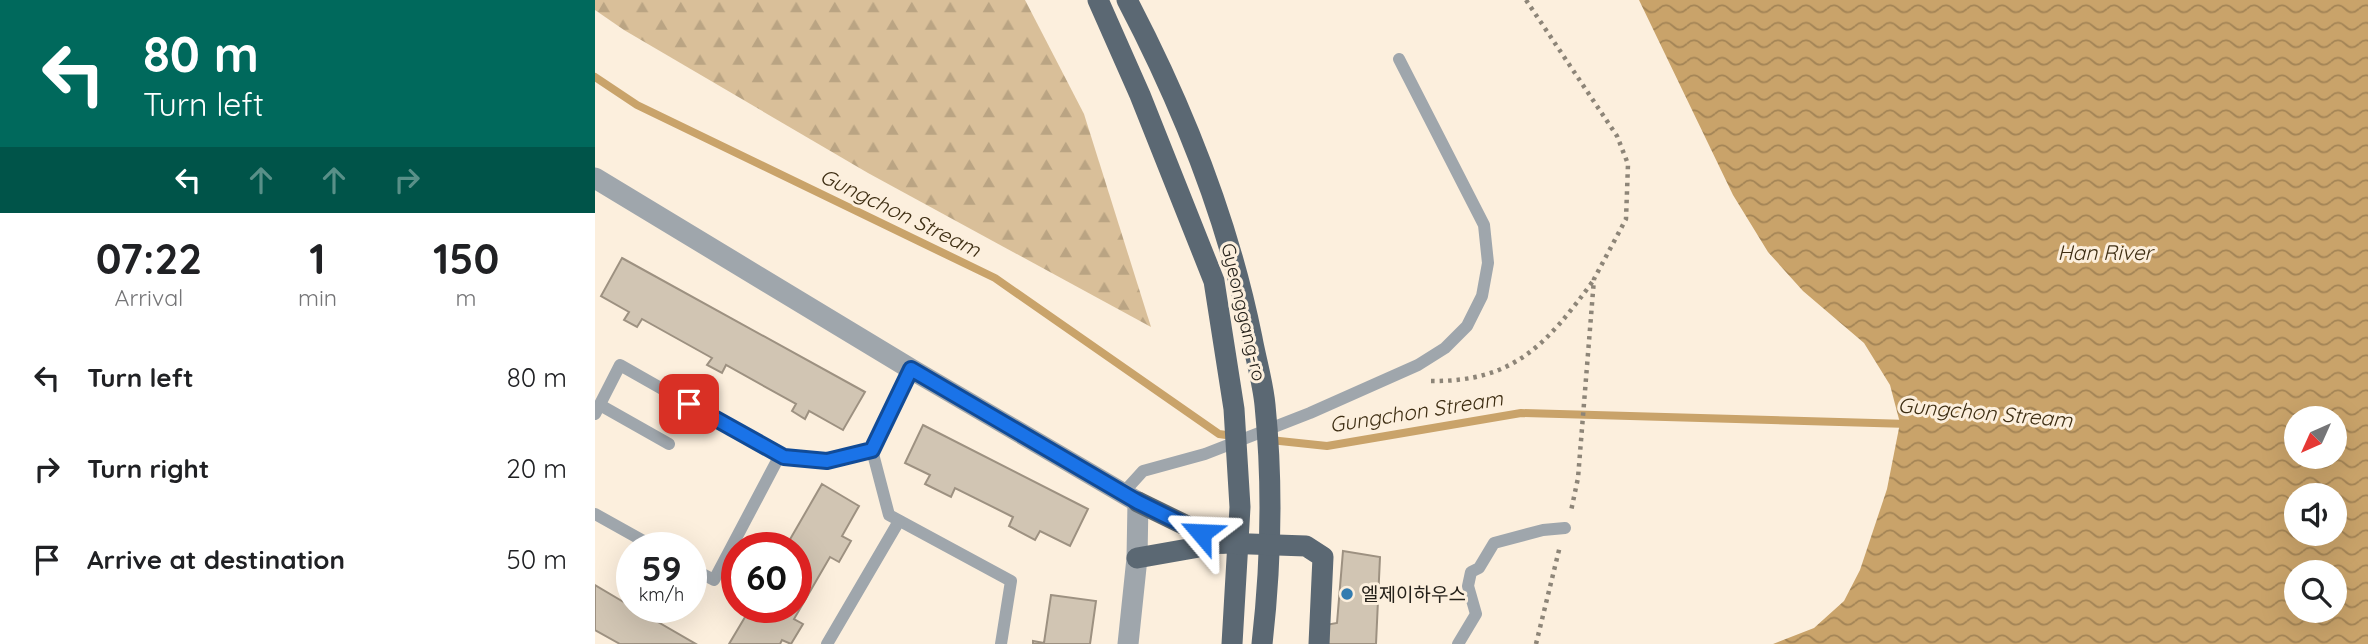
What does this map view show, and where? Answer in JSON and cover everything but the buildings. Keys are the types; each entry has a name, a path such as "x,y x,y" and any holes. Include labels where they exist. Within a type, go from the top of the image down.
{"main road":[{"name":"Gyeonggang-ro","path":"1098,0 1140,95 1214,281 1234,409 1240,508 1233,641"},
{"name":"Gyeonggang-ro","path":"1127,0 1155,53 1205,169 1240,278 1265,403 1271,533 1262,641"},
{"path":"1131,497 1222,543"},
{"path":"1137,558 1222,543 1306,546 1323,556 1319,644"}],"street":[{"path":"595,178 911,369 1131,497 1137,558 1128,644"}],"lane":[{"path":"1131,497 1143,471 1220,448 1275,427 1418,365 1445,348 1467,326 1482,296 1489,263 1484,225 1399,59"},
{"path":"669,444 597,410 620,365 780,456 827,461 872,450"},
{"path":"911,369 872,450 889,515 1011,581 1001,644"},
{"path":"707,576 714,580 780,456"},
{"path":"595,514 627,532"},
{"path":"827,644 899,521"},
{"path":"1458,644 1476,614 1468,586 1471,572 1479,568 1494,543 1543,530 1565,528"}],"path":[{"path":"1388,377 1420,381 1473,378 1502,370 1523,358 1549,337 1594,279 1626,219 1627,164 1617,136 1526,0"},
{"path":"1536,644 1578,478 1594,279"}],"green space":[{"path":"595,0 1025,0 1084,114 1151,327 868,173 624,30 595,10"}],"water":[{"name":"Han River","path":"1639,0 2368,0 2368,644 1773,644 1814,628 1844,601 1860,570 1887,489 1900,423 1890,385 1864,343 1803,291 1768,252 1733,195"}],"waterway":[{"name":"Gungchon Stream","path":"595,77 637,105 995,278 1219,434 1233,436"},
{"name":"Gungchon Stream","path":"1270,440 1327,446 1521,413 1909,424"}],"place":[{"name":"엘제이하우스","path":"1347,594"}],"route":[{"path":"689,404 784,457 827,461 872,450 911,369 1138,502 1201,533"}]}
